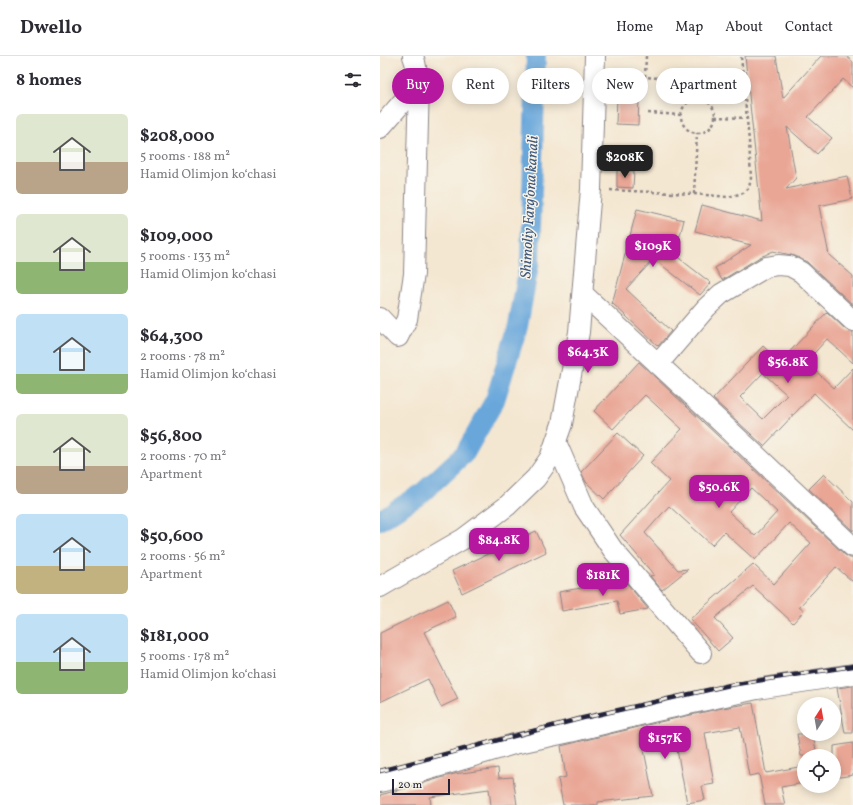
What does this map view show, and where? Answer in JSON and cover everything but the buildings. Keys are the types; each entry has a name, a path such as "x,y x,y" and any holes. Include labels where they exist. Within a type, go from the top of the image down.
{"street":[{"path":"412,56 416,68"},
{"path":"380,587 463,539 507,506 536,478 550,458 562,424 579,332 591,189 595,56"},
{"path":"380,128 401,104"},
{"path":"380,318 398,337 407,319 414,274 418,104"},
{"path":"658,364 706,308 721,294 766,267 778,265 790,266 800,272 853,322"},
{"path":"583,294 853,547"},
{"path":"556,442 584,507 613,550 701,653"},
{"path":"380,782 417,773 514,744 645,714 757,689 853,674"}],"path":[{"path":"646,56 645,78 656,79"},
{"path":"741,56 742,68"},
{"path":"686,104 681,115 682,122 685,128 691,132 697,133 710,129 714,124 714,110 711,104"},
{"path":"591,189 728,197 743,194 749,188 751,178 746,104"},
{"path":"648,113 681,115"},
{"path":"715,117 747,118"},
{"path":"694,194 697,133"}],"waterway":[{"name":"Shimoliy Fargʻona kanali","path":"380,520 421,494 465,453 495,400 518,326 530,260 536,56"}],"railway":[{"path":"380,771 583,718 730,685 853,666"}]}
